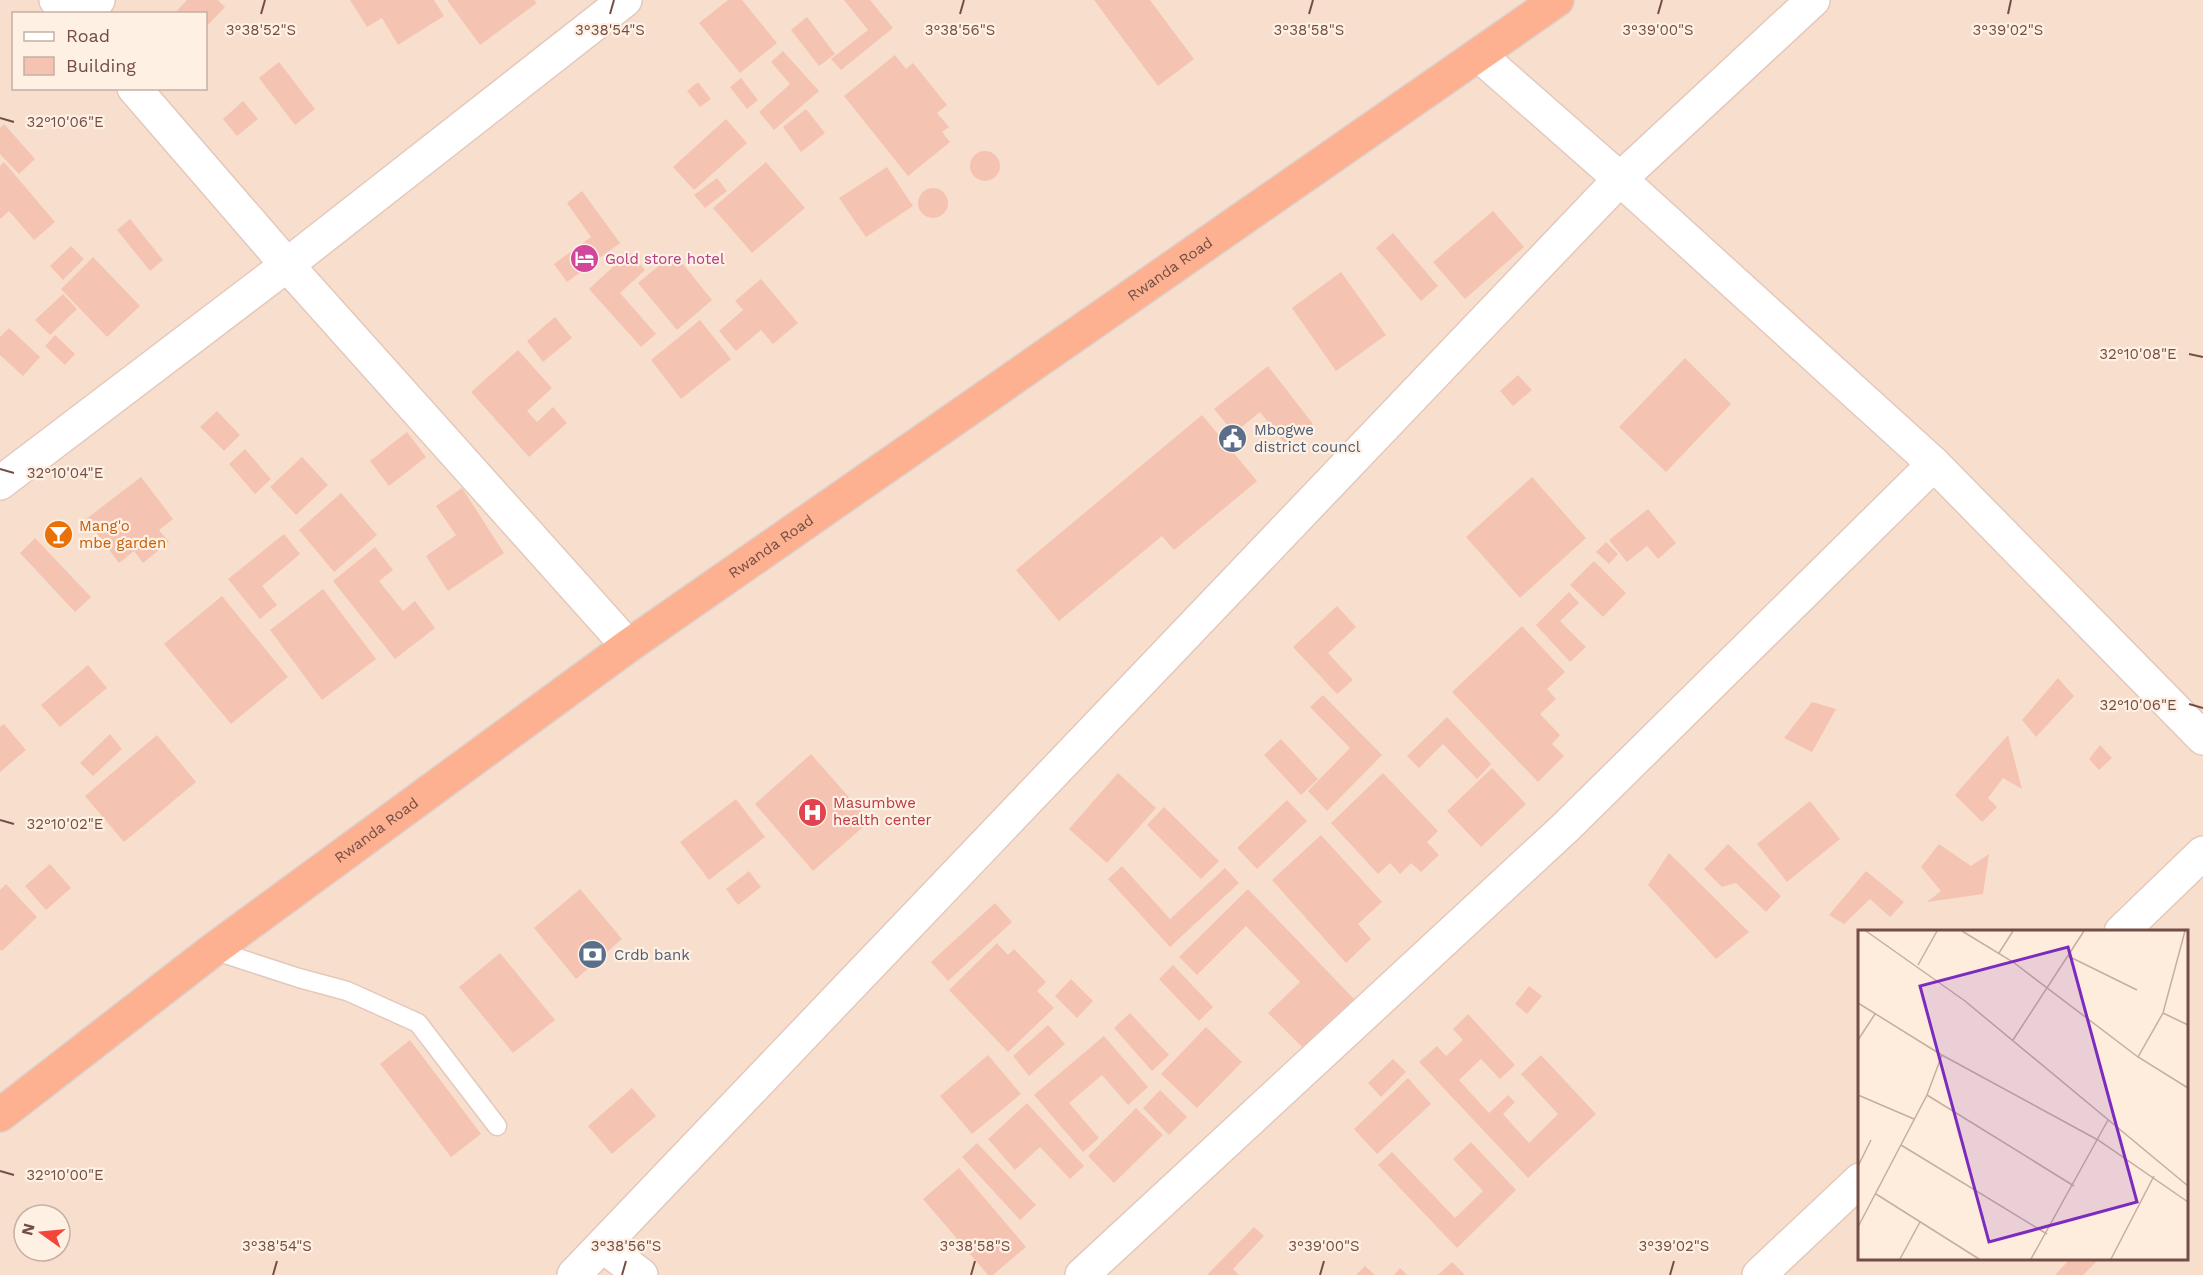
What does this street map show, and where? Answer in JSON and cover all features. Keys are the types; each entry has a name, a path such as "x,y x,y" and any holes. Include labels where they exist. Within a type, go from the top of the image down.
{"highway":[{"name":"Rwanda Road","path":"0,1115 213,950 628,646 1480,56 1557,0"}],"street":[{"path":"56,0 66,12"},
{"path":"88,12 98,0"},
{"path":"0,483 287,265 625,0"},
{"path":"574,1275 1620,179 1813,0"},
{"path":"1480,56 1620,179 1934,464 2203,738"},
{"path":"136,90 287,265 628,646"},
{"path":"1082,1275 1566,828 1934,464"},
{"path":"2123,930 2203,853"},
{"path":"1759,1275 1858,1182"},
{"path":"603,1246 641,1275"}],"lane":[{"path":"213,950 347,991 418,1023 496,1126"}],"shaded area":[{"path":"0,0 2203,0 2203,1275 0,1275"}],"building":[{"path":"187,0 218,0 225,7 207,26 207,12 176,12"},
{"path":"350,0 434,0 444,16 398,45 382,18 367,27"},
{"path":"447,0 534,0 537,3 480,45"},
{"path":"728,0 742,0 777,43 740,73 699,23"},
{"path":"844,0 870,0 893,28 841,70 831,59 868,30"},
{"path":"1094,0 1150,0 1194,59 1158,86"},
{"path":"807,17 835,54 819,66 791,30"},
{"path":"783,51 819,91 774,130 759,112 790,84 771,62"},
{"path":"895,55 906,69 913,63 947,105 937,113 949,127 942,132 950,142 908,176 844,96"},
{"path":"279,62 315,109 295,125 259,78"},
{"path":"741,78 758,100 747,109 730,87"},
{"path":"698,82 711,99 700,107 687,91"},
{"path":"243,101 258,119 237,136 223,119"},
{"path":"806,109 825,133 801,152 783,127"},
{"path":"726,119 747,143 694,190 673,167"},
{"path":"4,124 35,159 19,174 0,154 0,128"},
{"path":"985,151 991,152 999,160 999,172 991,180 985,181 979,180 971,172 970,166 971,160 979,152"},
{"path":"4,162 55,222 34,240 9,211 0,219 0,166"},
{"path":"766,162 805,208 752,253 713,208"},
{"path":"887,167 913,206 866,237 839,198"},
{"path":"717,178 727,191 705,208 694,195"},
{"path":"933,188 944,192 948,203 944,214 933,218 922,214 918,203 922,192"},
{"path":"582,191 620,243 567,282 554,264 591,237 567,203"},
{"path":"1493,211 1524,247 1465,299 1433,262"},
{"path":"130,219 163,260 150,271 117,230"},
{"path":"1393,233 1438,286 1421,301 1376,248"},
{"path":"71,246 84,259 63,280 50,266"},
{"path":"629,252 645,270 620,293 656,334 641,347 589,289"},
{"path":"674,253 712,300 677,330 638,283"},
{"path":"93,257 140,306 107,337 61,289"},
{"path":"1341,272 1386,335 1336,371 1292,308"},
{"path":"761,279 798,323 773,344 761,330 736,351 719,331 743,310 735,301"},
{"path":"63,294 77,309 50,335 35,320"},
{"path":"555,317 572,338 543,362 527,341"},
{"path":"700,320 731,359 681,399 651,360"},
{"path":"9,328 40,357 23,376 0,355 0,337"},
{"path":"55,335 75,354 65,365 45,346"},
{"path":"518,350 552,388 527,411 537,422 553,407 567,423 529,457 471,392"},
{"path":"1685,358 1731,404 1666,472 1619,427"},
{"path":"1268,366 1313,424 1286,445 1260,412 1234,433 1214,409"},
{"path":"1518,375 1532,390 1513,406 1500,391"},
{"path":"217,411 240,435 224,451 200,427"},
{"path":"1202,415 1257,481 1174,550 1162,536 1059,621 1016,570"},
{"path":"407,432 426,457 389,486 370,461"},
{"path":"245,449 271,479 255,494 229,464"},
{"path":"302,457 328,485 296,515 270,487"},
{"path":"141,477 173,519 159,530 169,542 143,563 134,551 119,563 86,519"},
{"path":"1532,477 1586,538 1520,598 1466,537"},
{"path":"462,488 504,553 448,591 426,556 456,535 436,506"},
{"path":"341,493 377,535 334,572 299,530"},
{"path":"1648,509 1676,543 1658,559 1647,546 1627,562 1609,540"},
{"path":"284,534 300,554 262,586 277,605 260,619 228,579"},
{"path":"35,538 91,597 75,612 20,553"},
{"path":"1606,542 1618,554 1609,564 1596,552"},
{"path":"375,547 393,570 379,581 403,611 415,601 435,628 395,659 333,581"},
{"path":"1594,561 1626,593 1603,617 1570,585"},
{"path":"323,589 376,659 322,700 270,630"},
{"path":"1569,592 1579,603 1560,621 1586,647 1570,662 1536,625"},
{"path":"222,596 288,677 231,724 164,644"},
{"path":"1337,606 1356,627 1328,653 1353,680 1337,694 1293,647"},
{"path":"1522,626 1565,672 1547,689 1556,699 1540,714 1560,735 1552,744 1564,756 1538,782 1452,692"},
{"path":"88,665 107,688 60,727 41,705"},
{"path":"2058,678 2074,696 2036,737 2022,720"},
{"path":"1323,695 1382,755 1327,811 1308,791 1350,748 1310,707"},
{"path":"1812,702 1836,709 1812,752 1784,738"},
{"path":"1447,717 1491,764 1477,779 1443,744 1419,768 1407,756"},
{"path":"4,724 26,750 0,772 0,727"},
{"path":"110,734 122,749 93,776 80,763"},
{"path":"157,735 196,782 124,842 85,796"},
{"path":"2008,735 2022,789 2003,778 1988,798 1997,807 1982,822 1955,795"},
{"path":"1281,739 1318,779 1301,795 1264,755"},
{"path":"2100,745 2112,758 2099,770 2089,759"},
{"name":"Masumbwe health center","path":"811,754 870,821 813,871 755,804"},
{"path":"1492,768 1526,804 1481,847 1447,811"},
{"path":"1118,773 1156,808 1107,863 1069,829"},
{"path":"1383,773 1438,831 1427,842 1439,855 1421,872 1411,863 1400,874 1390,863 1378,874 1331,823"},
{"path":"736,799 765,837 709,880 680,842"},
{"path":"1287,800 1307,821 1257,869 1237,848"},
{"path":"1810,801 1840,839 1787,882 1757,844"},
{"path":"1164,807 1219,861 1201,879 1147,825"},
{"path":"1321,835 1382,902 1358,924 1371,939 1346,963 1272,880"},
{"path":"1728,844 1781,896 1766,912 1736,883 1722,887 1704,869"},
{"path":"1939,844 1971,866 1989,854 1983,894 1927,902 1941,891 1921,867"},
{"path":"1669,853 1749,932 1716,959 1648,885"},
{"path":"50,864 71,888 46,910 25,886"},
{"path":"1122,866 1170,919 1225,868 1239,883 1170,947 1108,879"},
{"path":"749,871 761,887 738,905 726,889"},
{"path":"1866,871 1904,902 1890,917 1870,899 1844,924 1829,915"},
{"path":"6,884 37,917 2,951 0,949 0,890"},
{"path":"580,889 622,939 576,979 534,928"},
{"path":"1248,889 1355,1000 1304,1049 1268,1013 1300,982 1246,926 1197,975 1179,957"},
{"path":"995,903 1012,922 948,981 931,962"},
{"path":"997,943 1008,955 1014,949 1046,982 1037,991 1054,1008 1008,1052 949,990"},
{"path":"500,953 555,1020 513,1053 459,987"},
{"path":"1173,965 1213,1007 1199,1021 1159,979"},
{"path":"1071,979 1093,1001 1077,1018 1055,996"},
{"path":"1529,986 1542,996 1527,1014 1515,1004"},
{"path":"1130,1013 1169,1055 1152,1071 1114,1028"},
{"path":"1468,1014 1515,1065 1500,1079 1481,1059 1459,1080 1489,1113 1508,1095 1515,1102 1503,1114 1529,1143 1558,1114 1521,1074 1541,1055 1596,1114 1528,1178 1419,1062 1437,1046 1446,1056 1463,1040 1453,1029"},
{"path":"1048,1025 1065,1044 1029,1076 1013,1056"},
{"path":"1206,1027 1242,1062 1197,1108 1161,1074"},
{"path":"1104,1036 1148,1087 1128,1105 1102,1075 1069,1103 1099,1138 1083,1152 1034,1095"},
{"path":"410,1040 481,1134 451,1157 380,1064"},
{"path":"988,1055 1021,1094 972,1134 940,1096"},
{"path":"1393,1059 1406,1072 1381,1097 1368,1083"},
{"path":"1408,1078 1431,1104 1377,1154 1354,1129"},
{"path":"632,1088 656,1116 612,1154 588,1126"},
{"path":"1160,1090 1187,1117 1169,1135 1143,1108"},
{"path":"1027,1103 1084,1166 1070,1179 1040,1147 1015,1170 988,1139"},
{"path":"1136,1108 1163,1135 1114,1183 1088,1156"},
{"path":"1471,1142 1516,1190 1457,1248 1378,1165 1392,1152 1455,1218 1483,1191 1453,1159"},
{"path":"977,1143 1036,1205 1020,1220 962,1157"},
{"path":"959,1168 1026,1247 993,1275 988,1275 923,1199"},
{"path":"1254,1227 1264,1236 1233,1269 1239,1275 1207,1275"},
{"path":"2069,1260 2098,1260 2083,1275 2055,1275"},
{"path":"1452,1262 1465,1275 1438,1275"},
{"path":"1365,1266 1375,1275 1356,1275"},
{"path":"1400,1268 1407,1275 1394,1275"}],"place":[{"name":"Gold store hotel","path":"584,259"},
{"name":"Mbogwe district councl","path":"1233,439"},
{"name":"Mang'o mbe garden","path":"58,535"},
{"name":"Masumbwe health center","path":"812,812"},
{"name":"Crdb bank","path":"593,955"}]}
